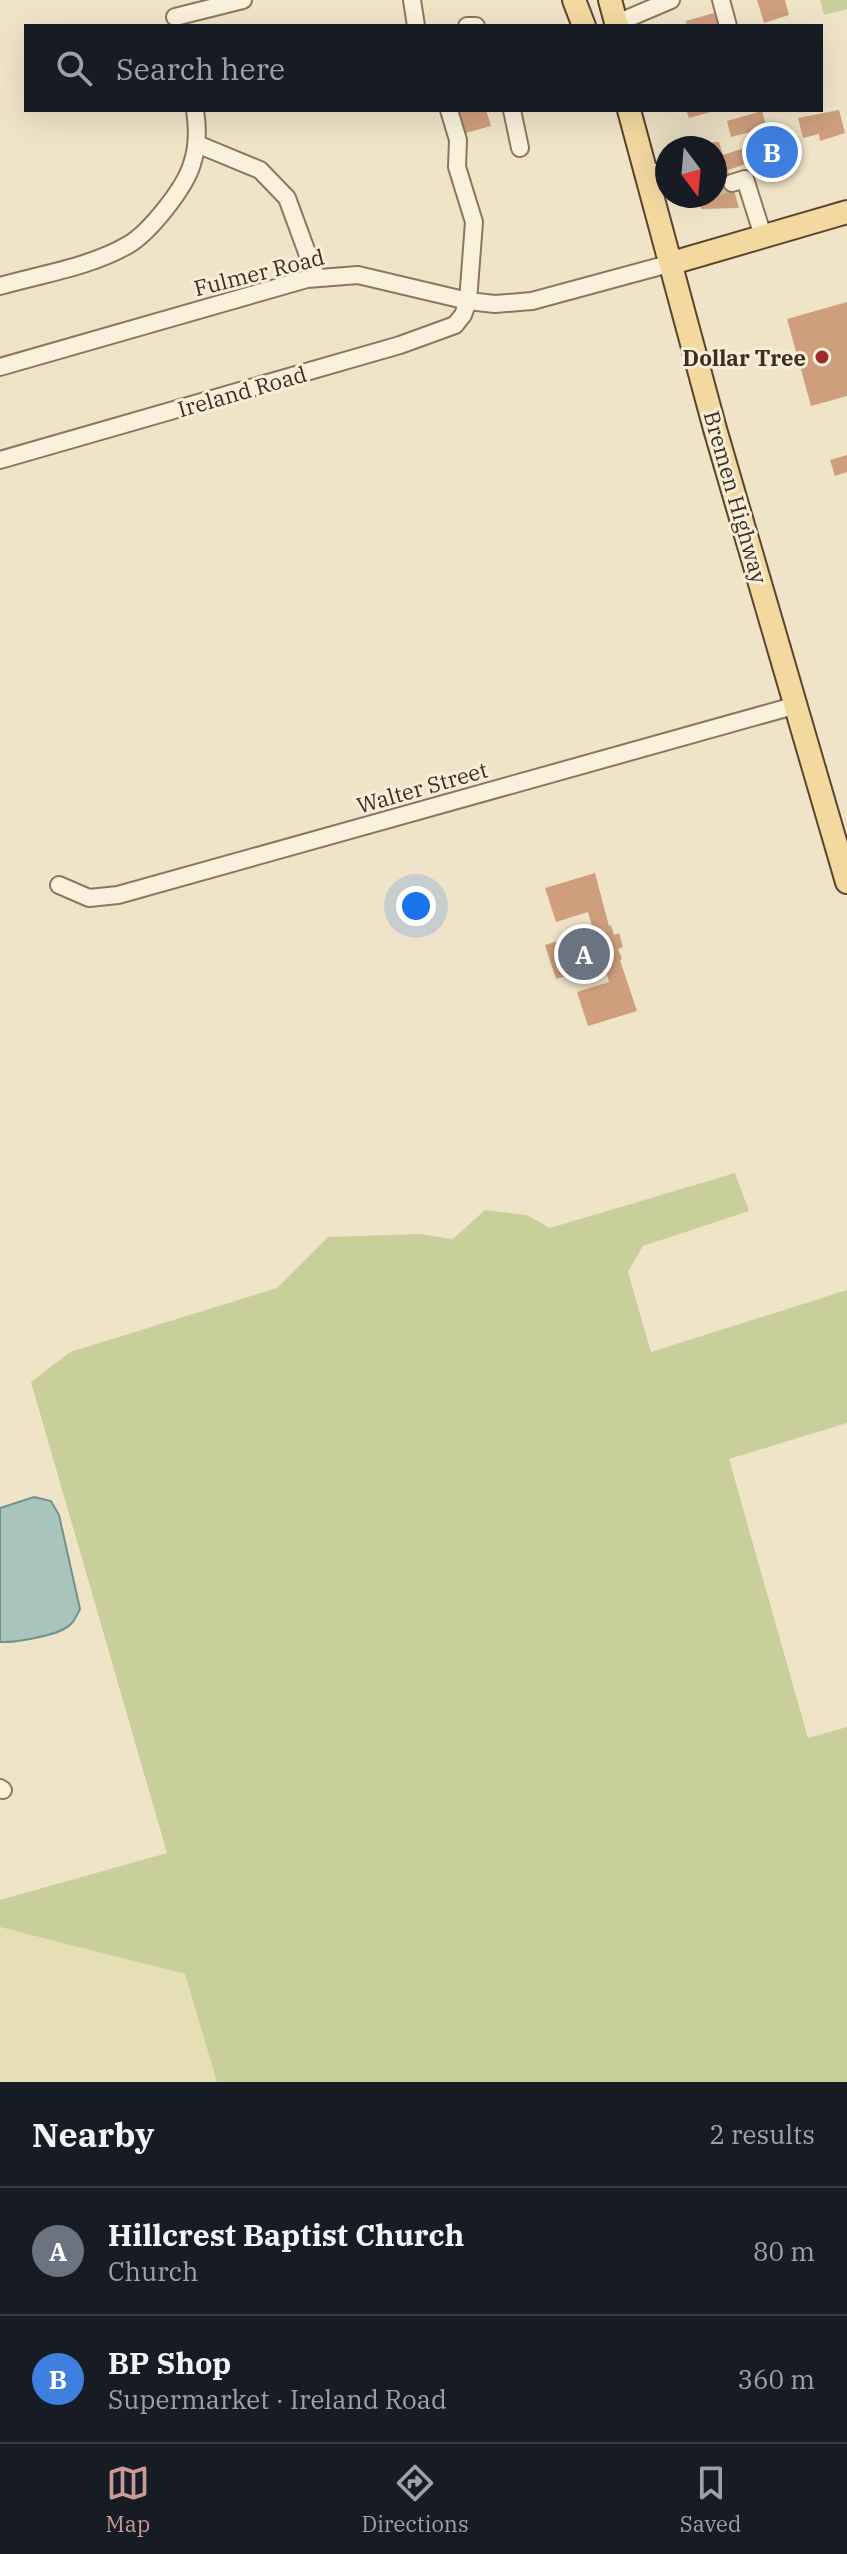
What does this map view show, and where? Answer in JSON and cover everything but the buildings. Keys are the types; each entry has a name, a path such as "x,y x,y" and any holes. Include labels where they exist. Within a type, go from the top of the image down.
{"main road":[{"path":"610,0 617,24"},
{"path":"574,1 583,24"},
{"name":"Bremen Highway","path":"630,112 655,168"},
{"name":"Bremen Highway","path":"663,208 672,263 715,429 847,882"},
{"path":"672,263 847,212"}],"street":[{"path":"170,0 176,22 243,0"},
{"path":"412,0 416,24"},
{"path":"619,24 671,0"},
{"path":"721,0 727,24"},
{"path":"0,286 103,257 131,244 155,220 192,167 197,144 195,112"},
{"path":"450,112 458,140 457,167 474,222 468,301"},
{"path":"512,112 520,148"},
{"path":"197,144 260,170 287,198 316,277"},
{"path":"732,183 745,179 763,236"},
{"name":"Fulmer Road","path":"0,367 316,277 358,275 468,301 495,304 532,301 672,263"},
{"name":"Ireland Road","path":"0,460 438,333 455,325 468,301"},
{"name":"Walter Street","path":"59,885 89,898 118,895 797,705"}],"shaded area":[{"path":"0,1927 185,1974 217,2082 0,2082"}],"green space":[{"path":"820,0 847,0 847,9 824,15"},
{"path":"735,1173 749,1211 643,1246 628,1272 651,1352 847,1290 847,1423 729,1459 808,1738 847,1727 847,2082 217,2082 185,1974 0,1927 0,1900 167,1853 31,1382 70,1352 277,1288 328,1237 420,1234 453,1239 485,1210 527,1215 550,1228"}],"water":[{"path":"34,1497 51,1501 59,1515 80,1609 72,1623 58,1632 0,1642 0,1508"}],"tunnel":[{"path":"727,184 732,183"}],"place":[{"name":"BP Shop","path":"772,152"},
{"name":"Dollar Tree","path":"822,357"},
{"name":"Hillcrest Baptist Church","path":"584,954"}]}
